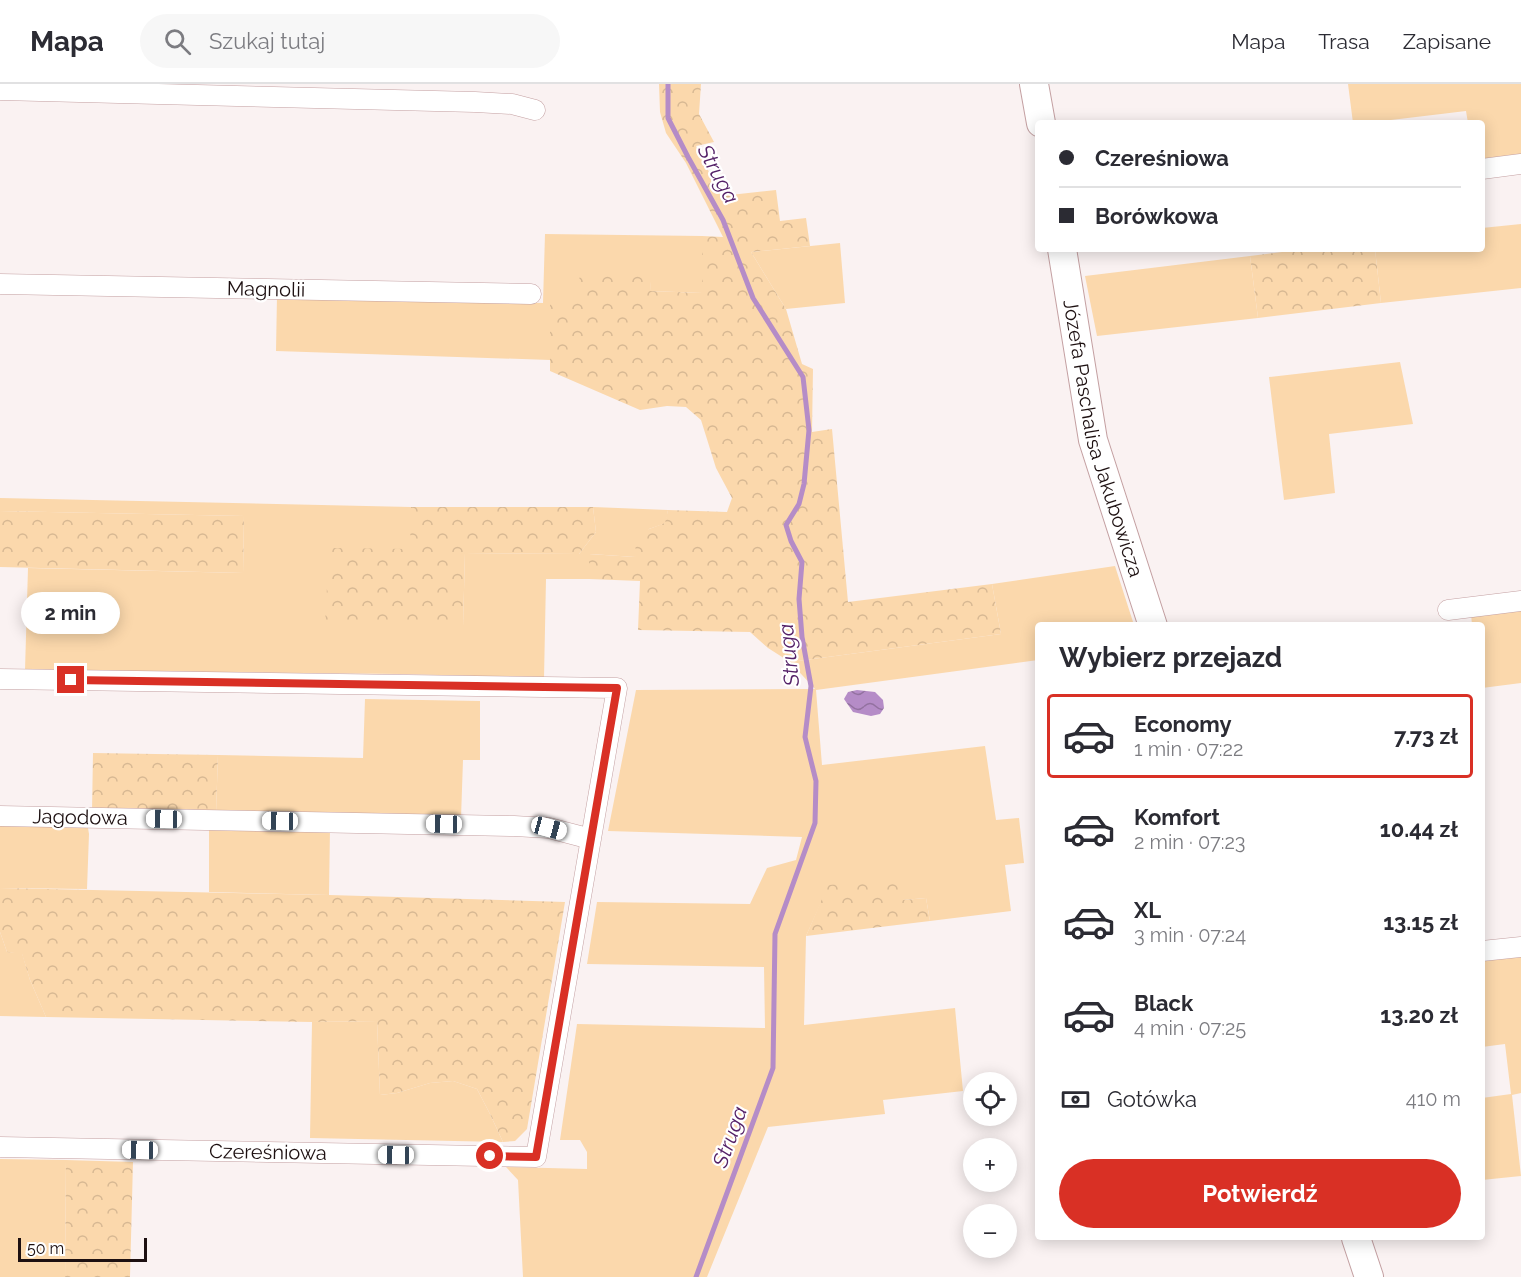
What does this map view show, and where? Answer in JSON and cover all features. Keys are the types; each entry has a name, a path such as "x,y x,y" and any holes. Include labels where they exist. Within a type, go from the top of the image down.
{"street":[{"path":"1034,84 1040,120"},
{"path":"0,90 475,102 512,104 535,110"},
{"path":"1485,169 1521,164"},
{"name":"Józefa Paschalisa Jakubowicza","path":"1062,252 1093,440 1152,622"},
{"name":"Magnolii","path":"0,284 531,294"},
{"path":"1448,610 1521,602"},
{"path":"0,679 617,688 591,839"},
{"name":"Jagodowa","path":"0,816 514,826 549,828 591,839"},
{"name":"Czereśniowa","path":"0,1147 536,1157 591,839"},
{"path":"1485,951 1521,947"},
{"path":"1357,1240 1369,1277"}],"green space":[{"path":"659,84 701,84 699,114 714,142 696,146 721,196 776,190 780,221 806,218 810,246 751,252 786,309 802,364 813,369 812,432 832,429 848,602 992,584 1001,634 790,662 768,648 750,632 638,630 640,581 589,579 589,554 635,557 636,539 649,529 665,523 668,510 727,512 732,498 716,468 701,420 686,407 667,406 640,410 550,371 550,303 572,302 582,270 652,272 650,291 702,293 702,236 723,237 686,163 666,133 660,112"},
{"path":"1348,84 1521,84 1521,157 1485,162 1485,120 1468,120 1466,111 1391,120 1353,120"},
{"path":"1521,224 1521,288 1381,303 1375,252 1485,252 1485,228"},
{"path":"545,234 702,236 702,293 650,291 651,272 572,303 551,303 550,360 276,351 277,296 543,303"},
{"path":"840,243 845,303 786,309 751,252"},
{"path":"1282,252 1375,252 1381,303 1258,318 1250,256"},
{"path":"1250,256 1258,318 1097,336 1085,276"},
{"path":"1400,362 1413,424 1329,434 1335,493 1284,500 1269,377"},
{"path":"0,498 411,507 411,549 463,626 465,553 579,554 596,532 593,507 668,510 666,523 649,529 635,557 590,554 589,579 546,579 544,678 403,674 25,670 28,568 243,573 244,516 0,511"},
{"path":"411,507 593,507 596,532 579,554 465,553 463,627 325,625 329,548 410,549"},
{"path":"0,511 244,516 243,573 0,567"},
{"path":"1115,566 1133,622 1035,622 1035,660 816,690 822,765 985,746 996,820 1019,818 1024,863 1005,865 1011,911 930,921 926,898 903,900 829,885 806,936 804,1025 955,1008 963,1091 883,1100 885,1114 768,1127 707,1277 523,1277 518,1180 506,1167 587,1169 587,1152 580,1140 560,1140 577,1024 765,1028 764,967 587,964 597,902 750,904 767,868 796,860 802,837 608,831 636,690 815,689 790,662 1001,634 992,584"},
{"path":"1521,609 1521,683 1485,688 1485,622 1472,622 1471,614"},
{"path":"365,699 480,701 480,760 463,760 461,818 216,813 218,755 363,758"},
{"path":"93,753 218,755 216,813 92,811"},
{"path":"0,820 87,822 89,834 87,889 0,888"},
{"path":"209,826 330,828 329,895 209,892"},
{"path":"899,878 903,900 926,898 930,921 806,936 828,885"},
{"path":"0,888 565,902 527,1129 515,1141 503,1142 477,1089 453,1081 430,1083 397,1093 380,1095 377,1021 46,1017 22,954 7,952 0,932"},
{"path":"0,932 7,952 22,953 30,980 46,1017 0,1016"},
{"path":"1521,956 1521,1093 1512,1095 1521,1176 1485,1180 1485,1098 1511,1094 1505,1044 1485,1047 1485,960"},
{"path":"377,1021 380,1095 397,1093 430,1083 453,1081 477,1089 503,1142 310,1138 312,1022"},
{"path":"0,1159 66,1160 65,1277 0,1277"},
{"path":"66,1160 133,1162 130,1277 65,1277"}],"water":[{"path":"857,690 875,692 883,700 884,708 880,714 871,716 853,712 844,699 848,692"}],"waterway":[{"name":"Struga","path":"668,84 668,118 723,220 753,298 803,377 809,430 804,484 799,504 786,525 802,562 799,599 802,637 811,686 805,737 816,781 815,823 775,934 773,1068 696,1277"}],"route":[{"path":"71,680 617,688 536,1157 490,1156"}]}
